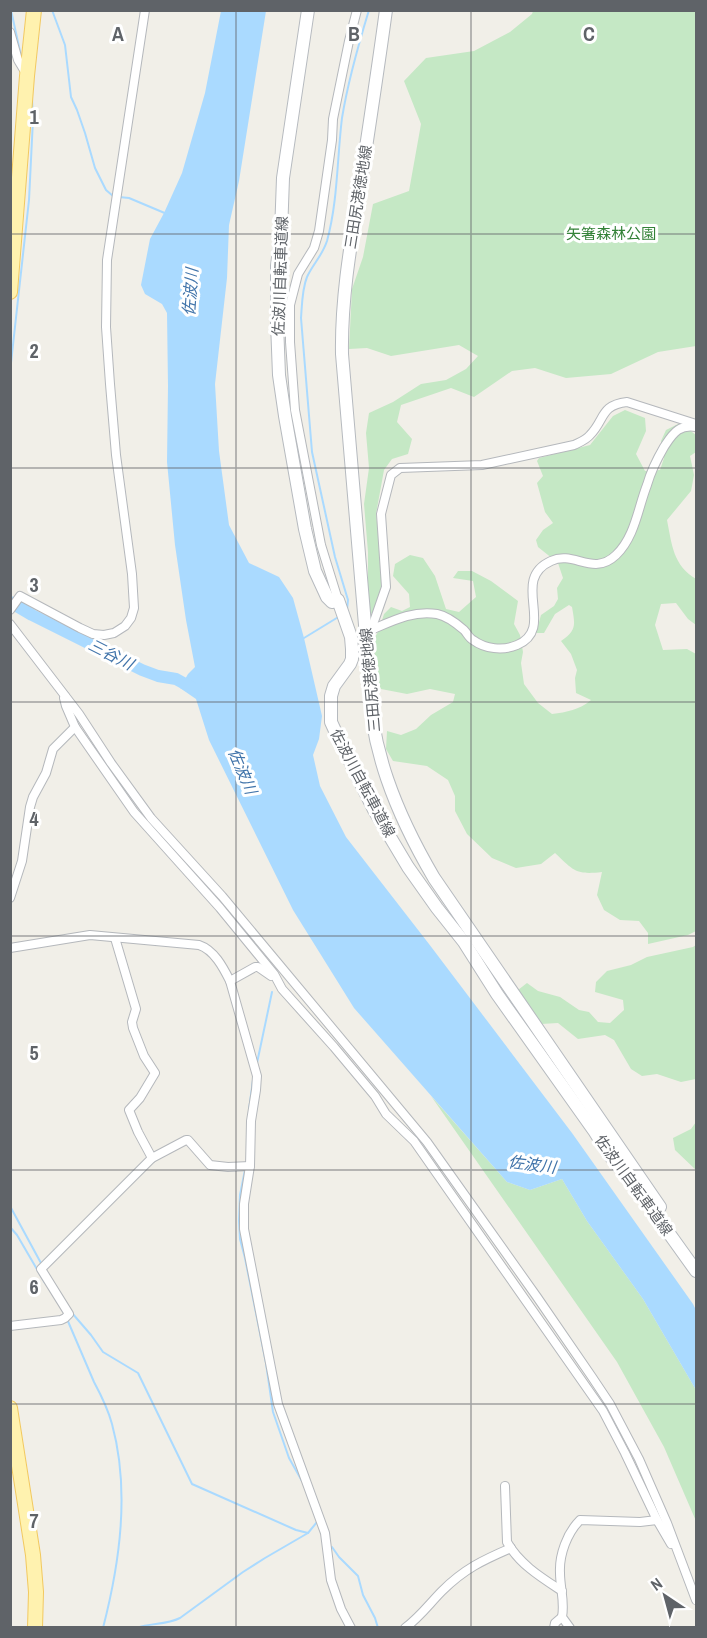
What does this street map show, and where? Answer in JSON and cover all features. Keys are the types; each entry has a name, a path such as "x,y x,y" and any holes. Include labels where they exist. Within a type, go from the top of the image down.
{"main road":[{"path":"10,292 16,170 34,10"},
{"name":"佐波川自転車道線","path":"308,10 283,178 277,266 277,322 279,375 305,529 315,571 327,597 332,602 339,603 351,637 352,659 334,686 331,696 332,723 363,788 408,867 464,942 497,994 608,1153 638,1190 696,1271"},
{"name":"三田尻港徳地線","path":"386,10 344,291 341,330 364,618 368,632 369,695 378,751 388,784 404,822 434,878 630,1167 696,1260"},
{"path":"10,1408 33,1555 37,1625"}],"street":[{"path":"11,610 20,596 80,628 93,634 104,635 114,633 132,618 134,608 132,574 117,466 106,327 107,260 145,10"},
{"path":"339,603 321,545 297,421 290,342 290,305 298,274 314,248 319,231 333,119 357,10"},
{"path":"10,32 18,60 27,76"},
{"path":"368,632 386,587 381,514 391,475 395,470 482,465 574,444 592,434 604,413 610,406 618,403 627,402 696,425"},
{"path":"368,632 400,617 437,614 452,620 472,640 487,647 514,646 527,639 535,621 532,585 540,569 551,561 565,557 595,565 616,555 634,526 649,477 665,445 670,437 679,430 696,425"},
{"path":"346,624 364,618"},
{"path":"10,624 66,696 152,818 222,896 427,1142 610,1404 644,1468 696,1600"},
{"path":"66,696 64,698 66,706 75,727 134,812 220,908 274,974 282,989 375,1096 386,1114 414,1141 603,1411 668,1541 677,1550"},
{"path":"10,898 22,861 33,797 46,772 53,749 75,727"},
{"path":"11,947 90,935 198,945 207,947 216,957 230,981 255,1071 256,1090 247,1166 244,1229 278,1404 325,1533 334,1592 351,1628"},
{"path":"115,938 135,1009 133,1028 144,1056 156,1073 140,1098 129,1110 152,1158"},
{"path":"230,981 258,967 307,1004 309,1003"},
{"path":"497,994 508,986"},
{"path":"389,1097 388,1102 402,1128"},
{"path":"10,1326 61,1320 68,1316 69,1314 41,1269 152,1158 188,1140 210,1165 247,1166"},
{"path":"608,1153 630,1167 638,1190"},
{"path":"505,1486 507,1542 530,1570 562,1592"},
{"path":"554,1628 555,1623 562,1617 564,1609 560,1571 565,1542 580,1520 640,1522 657,1520"},
{"path":"405,1628 461,1574 477,1563 511,1548"},
{"path":"562,1617 570,1628"}],"green space":[{"name":"矢箸森林公園","path":"533,11 696,11 696,346 658,352 611,374 566,378 535,368 512,371 474,397 451,388 401,405 397,422 412,439 408,454 392,459 384,470 376,514 383,577 375,615 368,612 368,552 364,504 369,468 366,433 369,413 393,402 421,384 446,380 466,369 478,356 459,345 391,356 367,348 349,349 352,289 363,257 373,204 409,191 421,124 404,81 426,58 474,51 510,32"},
{"path":"625,410 645,418 646,431 636,454 645,471 660,470 664,458 661,441 666,430 680,423 696,435 696,452 690,456 694,475 691,491 667,520 672,546 678,561 696,579 696,625 688,619 676,603 661,604 655,625 663,650 687,649 696,654 696,931 648,944 648,933 639,921 620,920 604,910 597,895 602,872 586,873 576,870 555,853 541,864 516,868 492,858 467,834 455,811 455,796 448,780 427,766 393,761 386,749 387,731 401,735 416,729 431,715 453,702 455,694 430,689 407,694 381,689 376,679 374,639 384,614 391,607 402,611 410,607 409,594 393,576 395,564 410,555 423,558 435,576 446,609 459,612 476,597 473,581 453,578 458,571 472,571 491,581 518,601 514,624 520,635 523,652 521,663 524,684 538,703 552,714 573,710 591,700 576,693 577,670 571,654 561,641 570,634 574,627 572,607 569,605 555,614 544,633 536,633 541,615 554,606 558,599 557,588 563,578 558,563 538,547 536,540 543,530 553,523 545,512 537,483 543,476 537,461 539,458 590,445 613,416"},
{"path":"696,945 696,1079 681,1082 657,1074 642,1076 631,1069 614,1040 605,1035 578,1039 558,1023 541,1024 518,990 527,983 538,991 560,997 579,1010 589,1012 598,1022 610,1023 624,1010 623,1000 595,992 596,982 607,971 631,965 647,957"},
{"path":"431,1096 507,1182 530,1190 562,1179 587,1221 643,1299 696,1390 696,1521 664,1447 617,1362"},
{"path":"696,1122 696,1170 675,1150 673,1138 691,1129"}],"water":[{"name":"佐波川","path":"221,11 266,11 239,181 229,225 227,278 215,384 219,451 229,525 249,563 279,577 293,598 322,716 319,739 313,755 320,786 346,837 572,1133 693,1304 696,1310 696,1390 643,1299 587,1221 562,1179 530,1190 507,1182 354,1008 293,910 209,740 196,699 180,688 195,667 175,545 167,462 167,313 162,304 145,294 141,285 150,239 182,173 205,93"}],"waterway":[{"path":"11,10 23,60"},
{"path":"52,10 65,45 71,97 95,168 106,190 113,196"},
{"path":"347,610 348,600 335,557 312,452 301,318 305,282 325,246 331,226 344,104 369,10"},
{"path":"10,372 29,200 32,99"},
{"path":"119,197 129,198 167,214"},
{"name":"三谷川","path":"10,602 142,670 176,679 196,690"},
{"path":"304,638 340,616"},
{"path":"257,1063 272,992"},
{"path":"249,1110 253,1080"},
{"path":"245,1170 240,1195 240,1239 266,1363 273,1412 289,1458 302,1481"},
{"path":"10,1206 42,1265"},
{"path":"10,1227 45,1283"},
{"path":"72,1313 103,1352 138,1373 192,1484 296,1530 308,1533"},
{"path":"67,1319 112,1424 121,1474 122,1500 118,1552 103,1628"},
{"path":"137,1628 180,1618 243,1572 308,1533 317,1522"},
{"path":"332,1547 358,1576 363,1595 378,1628"}]}
